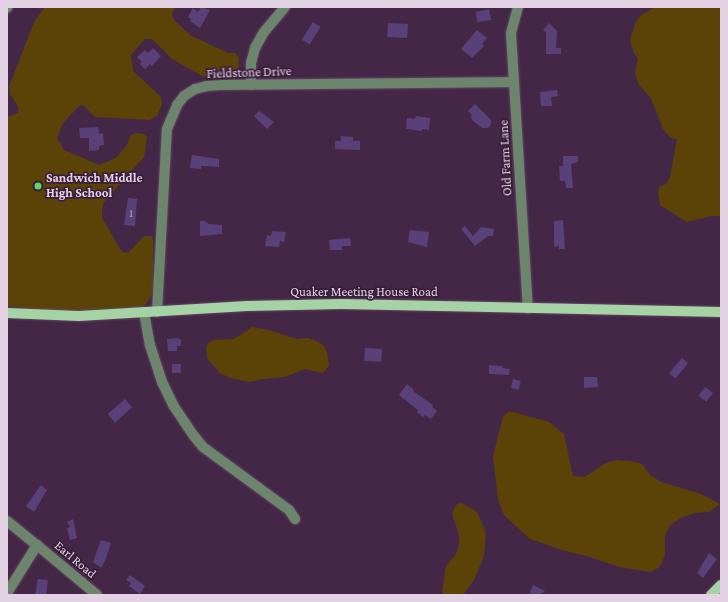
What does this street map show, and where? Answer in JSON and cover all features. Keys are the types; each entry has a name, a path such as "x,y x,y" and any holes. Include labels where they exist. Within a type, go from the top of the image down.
{"main road":[{"name":"Quaker Meeting House Road","path":"7,313 65,316 247,306 321,304 721,312"},
{"path":"711,595 721,584"}],"street":[{"path":"251,85 251,63 255,48 264,32 285,7"},
{"name":"Old Farm Lane","path":"518,7 511,34 528,308"},
{"name":"Fieldstone Drive","path":"158,312 166,129 171,116 184,96 195,89 207,86 514,82"},
{"path":"144,312 150,345 162,382 173,405 194,436 203,447 275,498 288,510 294,520"},
{"name":"Earl Road","path":"7,521 97,595"},
{"name":"Earl Road","path":"7,593 37,545"}],"shaded area":[{"path":"45,7 176,7 172,13 173,19 190,35 228,53 235,53 239,58 238,76 235,80 208,79 172,59 152,39 145,39 131,55 133,71 161,97 162,104 157,116 149,120 95,117 84,106 80,105 63,123 57,138 64,150 99,165 116,158 127,145 131,135 135,133 144,134 147,137 144,157 104,202 102,209 102,218 122,252 127,253 144,236 151,236 153,239 153,288 151,297 143,308 42,310 7,306 7,117 18,113 19,108 10,94 9,87 34,22"},
{"path":"655,7 721,7 721,216 711,216 687,222 660,205 658,193 659,187 666,184 670,177 677,139 671,138 663,129 651,98 639,85 635,73 638,58 634,53 630,40 636,22 640,16"},
{"path":"252,327 269,330 297,339 308,338 316,341 323,345 327,352 329,365 322,373 305,369 285,377 250,382 230,378 220,373 207,358 206,349 208,343 214,340 234,339"},
{"path":"509,411 549,422 564,434 573,476 585,477 604,464 616,460 631,461 642,464 650,475 661,482 701,494 720,504 709,512 695,513 681,518 670,525 665,536 665,554 662,563 658,568 650,572 620,567 530,539 504,515 498,500 493,456 503,417"},
{"path":"462,503 477,512 482,523 486,534 484,556 474,580 463,595 444,595 442,591 446,566 456,554 459,545 459,535 452,513 457,504"}],"building":[{"path":"201,7 210,10 200,28 190,21 191,19 188,17 193,8 198,12"},
{"path":"489,9 491,20 477,22 476,12"},
{"path":"313,22 321,27 310,45 302,40"},
{"path":"388,23 408,24 407,38 387,37"},
{"path":"549,23 557,31 556,48 561,48 561,54 546,54 546,32 543,30"},
{"path":"477,30 487,38 482,44 484,46 472,58 461,49"},
{"path":"153,48 161,56 152,66 150,64 145,69 140,64 142,62 137,57 145,50 148,53"},
{"path":"557,90 558,96 551,97 552,106 541,106 540,92"},
{"path":"475,104 491,120 491,124 488,128 482,128 472,120 472,115 468,111"},
{"path":"259,111 274,122 267,129 254,116"},
{"path":"416,116 430,118 429,130 422,129 422,131 406,129 407,118 415,119"},
{"path":"98,127 99,134 103,133 104,145 99,146 99,150 89,151 89,138 80,138 79,128"},
{"path":"341,136 353,137 353,141 360,141 360,150 335,149 335,141 341,141"},
{"path":"192,155 219,159 219,167 201,166 201,169 190,168"},
{"path":"563,156 578,156 578,162 571,164 573,188 566,188 565,181 560,181 559,166 563,166"},
{"path":"128,198 137,199 135,226 124,225"},
{"path":"563,220 565,249 559,249 559,246 554,247 554,221"},
{"path":"200,221 204,221 209,224 222,225 222,234 200,236"},
{"path":"465,226 473,236 481,227 494,229 493,236 488,236 475,246 461,229"},
{"path":"410,230 429,232 427,247 408,242"},
{"path":"272,231 286,232 284,242 280,241 279,247 265,246 267,235 271,236"},
{"path":"350,238 351,246 342,246 342,250 330,250 329,240"},
{"path":"178,338 181,340 181,346 177,346 177,351 168,351 167,339"},
{"path":"365,348 382,349 381,362 364,361"},
{"path":"682,358 688,363 675,378 669,373"},
{"path":"172,364 181,364 181,373 172,373"},
{"path":"489,365 502,366 502,368 510,369 509,375 489,374"},
{"path":"584,377 597,377 598,387 584,388"},
{"path":"513,379 521,381 519,390 511,388"},
{"path":"407,384 414,390 413,391 433,405 432,407 437,411 431,419 425,415 423,417 417,412 418,410 399,395"},
{"path":"705,387 713,393 706,402 698,396"},
{"path":"125,399 132,407 115,422 108,414"},
{"path":"41,485 47,490 34,512 26,506"},
{"path":"73,519 77,538 70,540 67,528 70,527 67,522"},
{"path":"101,540 111,543 101,568 93,562"},
{"path":"709,553 717,559 703,578 697,573"},
{"path":"130,575 145,586 140,594 129,586 131,583 126,580"},
{"path":"38,579 48,580 46,595 35,595"},
{"path":"533,585 545,591 539,595 531,595 530,592"}],"place":[{"name":"Sandwich Middle High School","path":"38,186"}]}
